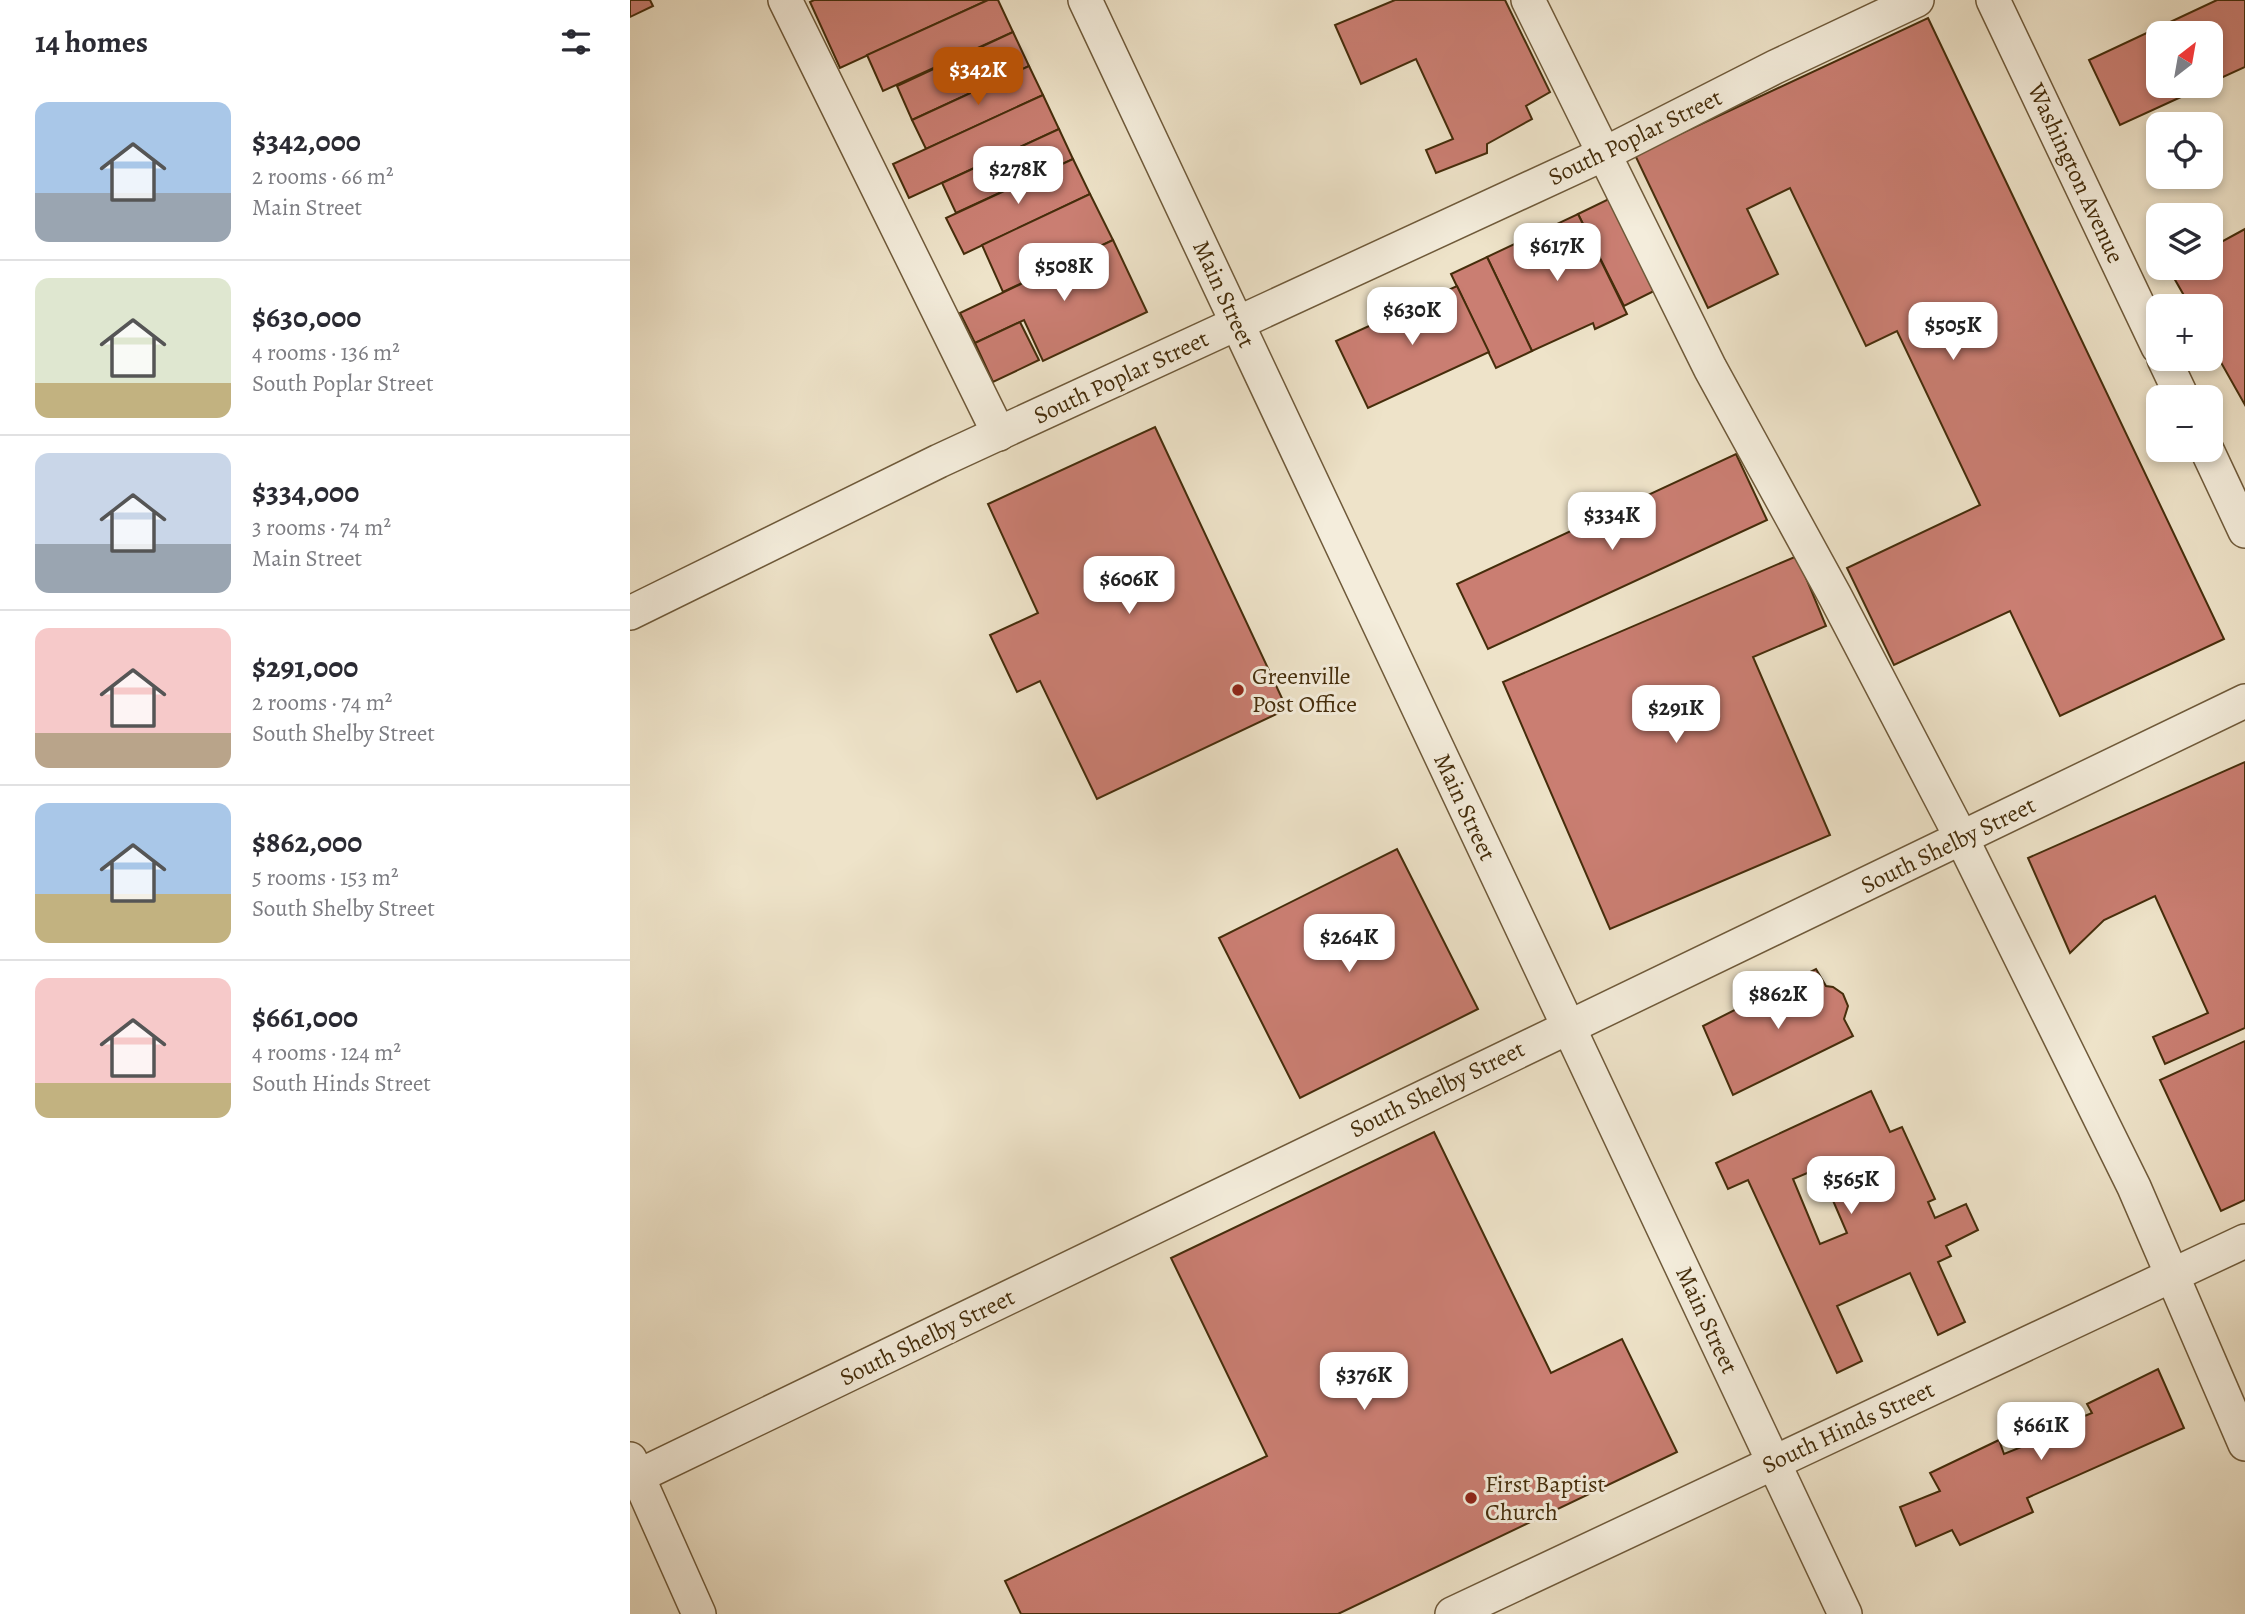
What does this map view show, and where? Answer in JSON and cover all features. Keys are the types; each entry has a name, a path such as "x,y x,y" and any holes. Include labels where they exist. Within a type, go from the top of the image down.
{"street":[{"path":"785,0 999,434"},
{"name":"Main Street","path":"1085,0 1845,1614"},
{"path":"1528,0 1710,368 1835,596 1962,839 2134,1187 2245,1444"},
{"name":"South Poplar Street","path":"630,613 999,434 1606,153 1775,67 1917,0"},
{"name":"Washington Avenue","path":"1993,0 2146,322"},
{"path":"2213,462 2245,530"},
{"name":"South Shelby Street","path":"633,1472 1962,839 2245,701"},
{"name":"South Hinds Street","path":"1452,1614 2245,1241"},
{"path":"633,1472 699,1614"}],"building":[{"path":"630,0 650,0 653,6 630,17"},
{"path":"988,0 840,68 810,2"},
{"path":"988,0 998,0 1013,32 883,91 867,55"},
{"path":"1395,0 1505,0 1550,92 1526,106 1532,119 1487,144 1487,153 1436,173 1426,150 1453,139 1416,59 1361,84 1335,25"},
{"path":"2217,0 2245,0 2245,67 2223,77 2223,21 2172,21"},
{"path":"1928,18 2224,639 2060,716 2010,611 1894,665 1847,568 1980,505 1897,331 1866,346 1790,188 1747,209 1778,274 1708,308 1635,155"},
{"path":"1013,32 1029,66 912,120 897,86"},
{"path":"2146,33 2146,98 2179,98 2120,125 2089,60"},
{"path":"1029,66 1043,95 926,149 912,120"},
{"path":"1043,95 1059,129 909,198 893,164"},
{"path":"1059,129 1073,159 956,213 942,183"},
{"path":"1073,159 1090,194 964,254 946,218"},
{"path":"1090,194 1113,240 1003,292 982,245"},
{"path":"1615,196 1660,288 1624,306 1578,214"},
{"path":"1578,214 1627,314 1595,329 1593,323 1532,351 1487,257"},
{"path":"2245,229 2245,405 2223,366 2223,294 2183,294 2175,280 2223,280 2223,241"},
{"path":"1113,240 1147,312 1043,361 1024,320 975,343 960,313"},
{"path":"1487,257 1532,351 1496,368 1451,274"},
{"path":"1457,286 1489,352 1368,408 1336,341"},
{"path":"1020,322 1039,360 993,382 975,343"},
{"path":"1155,427 1287,709 1097,799 1040,681 1017,692 990,635 1038,613 988,504"},
{"path":"1736,454 1767,520 1488,649 1457,584"},
{"path":"1797,556 1826,626 1753,657 1830,835 1610,929 1503,682"},
{"path":"2245,762 2245,1028 2165,1064 2153,1037 2208,1013 2155,896 2104,920 2070,953 2028,858"},
{"path":"1397,849 1478,1009 1300,1098 1219,938"},
{"path":"1816,969 1826,986 1843,994 1848,1006 1844,1019 1853,1036 1733,1095 1703,1026"},
{"path":"2245,1041 2245,1200 2221,1211 2160,1080"},
{"path":"1871,1091 1890,1132 1902,1127 1935,1199 1928,1202 1935,1218 1966,1204 1978,1230 1946,1246 1951,1256 1938,1262 1965,1322 1938,1335 1910,1273 1837,1306 1862,1361 1837,1373 1748,1180 1728,1189 1716,1163","holes":["1819,1168 1847,1233 1820,1244 1793,1179"]},
{"path":"1434,1132 1551,1373 1622,1339 1677,1452 1338,1614 1021,1614 1005,1581 1267,1456 1171,1258"},
{"path":"2158,1369 2184,1428 2027,1498 2033,1512 1960,1545 1952,1530 1916,1546 1900,1507 1940,1491 1930,1473 1999,1440 2004,1454 2029,1444 2024,1431 2069,1408 2075,1420 2092,1413 2087,1404"}],"place":[{"name":"Greenville Post Office","path":"1238,690"},
{"name":"First Baptist Church","path":"1471,1498"}]}
